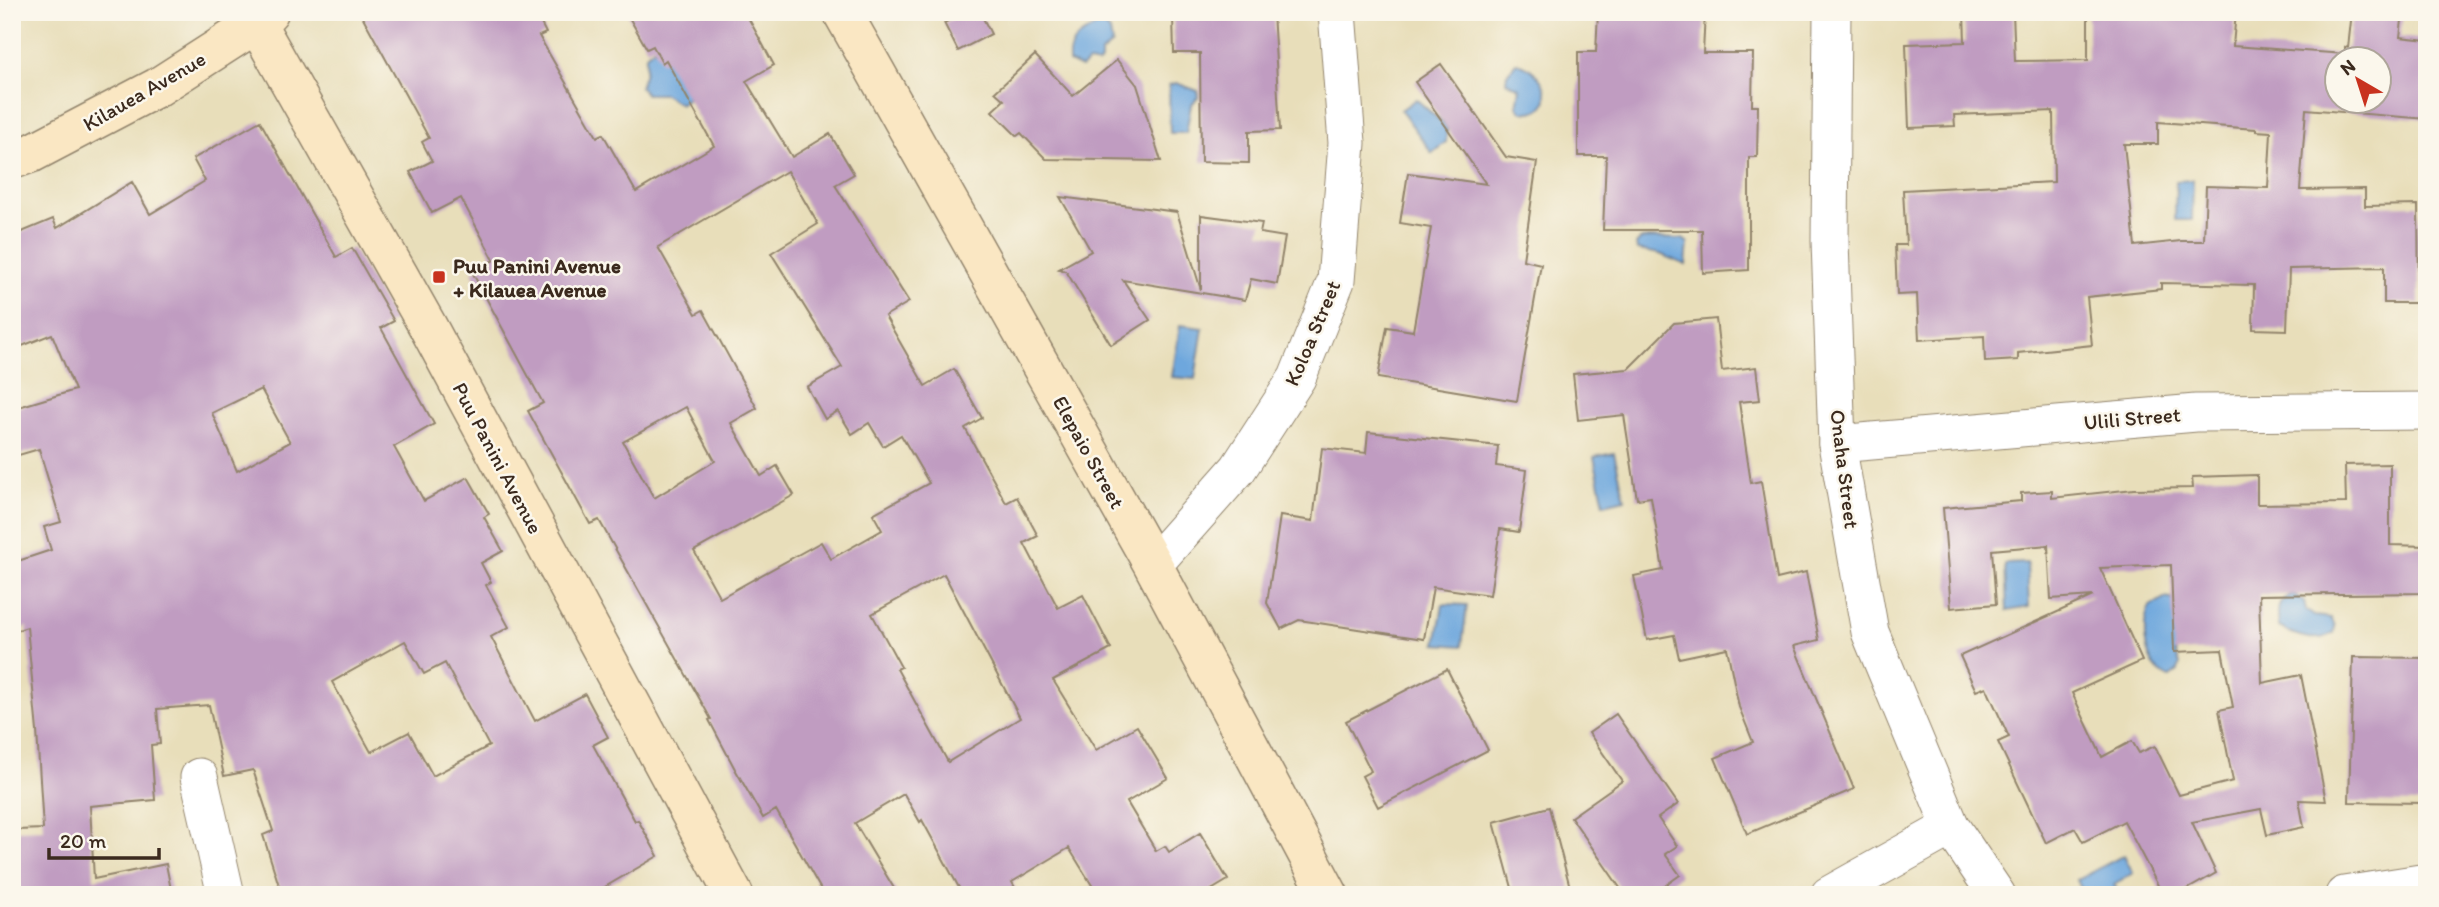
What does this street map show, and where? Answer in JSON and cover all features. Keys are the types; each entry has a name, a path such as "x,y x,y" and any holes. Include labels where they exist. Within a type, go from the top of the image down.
{"street":[{"name":"Elepaio Street","path":"842,12 1153,565 1329,895"},
{"name":"Koloa Street","path":"1153,565 1238,468 1297,378 1336,281 1347,143 1337,12"},
{"name":"Onaha Street","path":"1832,12 1830,242 1838,444 1870,632 1951,827 1997,895"},
{"name":"Kilauea Avenue","path":"12,160 32,153 158,87 258,16"},
{"name":"Puu Panini Avenue","path":"258,16 734,895"},
{"name":"Ulili Street","path":"1838,444 2196,413 2427,411"},
{"path":"199,777 226,895"},
{"path":"1829,895 1951,827"},
{"path":"2344,895 2427,882"}],"water":[{"path":"1097,26 1105,26 1110,31 1112,44 1101,53 1101,61 1098,64 1088,62 1081,68 1069,62 1073,44"},
{"path":"654,48 666,53 686,90 687,98 680,104 664,94 646,94 640,87 645,72 646,55"},
{"path":"1516,63 1535,73 1545,90 1546,99 1543,106 1535,111 1522,112 1517,106 1520,88 1506,82 1507,74"},
{"path":"1176,83 1198,91 1198,97 1191,105 1186,133 1170,133 1169,85"},
{"path":"1416,99 1447,127 1446,142 1432,153 1401,110"},
{"path":"2193,180 2192,220 2175,220 2176,181"},
{"path":"1641,239 1683,239 1688,243 1686,265 1660,254 1637,250 1636,244"},
{"path":"1180,325 1203,328 1195,379 1172,377"},
{"path":"1614,453 1625,499 1604,504 1594,457"},
{"path":"2027,563 2029,607 2007,611 2005,564"},
{"path":"2293,594 2304,601 2306,610 2314,616 2331,618 2335,626 2334,633 2313,638 2299,636 2279,627 2279,607 2283,599"},
{"path":"2164,598 2177,603 2175,652 2180,664 2178,671 2170,677 2155,667 2146,647 2145,636 2150,607"},
{"path":"1443,604 1467,605 1462,646 1436,644"},
{"path":"2124,855 2133,873 2114,884 2119,892 2114,895 2084,895 2077,880"}],"building":[{"path":"360,12 535,12 546,33 539,36 597,137 603,134 636,192 714,146 666,60 662,63 653,46 647,49 626,12 745,12 774,65 746,81 792,157 830,134 854,174 835,185 909,302 885,316 925,386 954,369 982,418 965,428 1006,503 1017,497 1038,536 1024,543 1058,608 1083,595 1111,649 1053,680 1096,750 1137,726 1168,778 1127,802 1156,851 1165,846 1169,852 1200,833 1228,880 1203,895 1098,895 1069,848 1012,882 1019,895 963,895 922,820 920,822 904,794 855,823 898,895 824,895 776,810 763,818 709,720 711,719 599,520 590,524 528,411 543,403 472,272 494,260 461,198 432,213 410,172 432,161 422,142 429,138","holes":["787,171 818,224 771,253 842,367 807,387 825,419 838,411 852,434 869,423 883,446 901,435 929,483 873,514 882,530 831,559 821,542 720,598 694,551 794,495 777,466 761,476 731,423 757,408 703,310 696,314 658,247","686,407 715,461 654,498 623,442","944,574 1020,718 948,762 897,669 901,667 872,614"]},
{"path":"965,12 980,12 991,34 958,51 944,23"},
{"path":"1273,12 1280,130 1249,131 1249,163 1201,162 1200,53 1174,53 1173,16"},
{"path":"1598,12 1705,12 1703,53 1753,53 1752,106 1758,106 1757,157 1749,157 1749,270 1703,273 1702,230 1603,230 1606,156 1578,156 1578,52 1596,52"},
{"path":"1964,12 2013,12 2015,61 2088,60 2088,12 2236,12 2233,46 2324,52 2324,110 2306,109 2300,190 2365,189 2365,206 2418,205 2419,303 2384,303 2384,267 2289,269 2287,330 2253,329 2254,285 2161,283 2161,289 2087,297 2092,345 2018,353 2018,360 1985,362 1984,336 1919,340 1917,294 1897,295 1895,245 1906,245 1903,190 2054,182 2053,111 1954,115 1955,126 1909,128 1906,44 1965,42","holes":["2158,122 2271,132 2268,188 2206,186 2204,241 2135,246 2124,144 2158,144"]},
{"path":"2352,12 2403,12 2400,37 2427,40 2427,119 2391,116 2394,116 2394,46 2348,46"},
{"path":"1035,55 1073,96 1117,60 1137,85 1161,161 1046,159 1021,133 1017,136 992,111 1004,100 995,92"},
{"path":"1441,64 1506,157 1537,162 1523,260 1541,264 1517,401 1378,378 1387,327 1413,331 1431,228 1400,223 1408,173 1486,184 1415,82"},
{"path":"260,121 336,257 352,248 394,321 381,328 434,424 394,447 424,501 468,477 489,514 484,517 503,551 481,563 491,582 486,585 509,627 491,637 535,721 585,694 608,737 593,745 635,821 638,820 658,856 591,895 282,895 263,835 273,831 253,770 224,776 209,705 157,709 160,744 151,745 155,800 90,806 94,879 166,864 172,895 20,895 17,830 43,829 27,627 12,632 12,563 51,550 44,527 61,522 39,449 12,457 12,409 75,390 52,334 12,350 12,264 21,260 12,236 53,219 57,228 132,182 150,214 205,181 193,159","holes":["261,389 290,442 237,471 212,413","405,641 424,674 445,663 489,746 433,776 409,732 371,752 332,682"]},
{"path":"1060,197 1177,212 1201,290 1201,215 1262,223 1260,233 1285,237 1277,284 1251,279 1245,300 1123,280 1150,320 1111,345 1066,271 1059,269 1091,251"},
{"path":"1716,319 1722,371 1756,367 1760,400 1739,402 1751,483 1761,481 1777,579 1806,572 1819,640 1794,646 1854,789 1747,834 1715,758 1753,742 1739,707 1727,648 1679,658 1674,635 1647,640 1634,576 1663,570 1651,497 1637,499 1624,415 1578,420 1573,374 1628,369 1674,323"},
{"path":"1368,432 1498,446 1496,466 1527,470 1519,532 1500,529 1490,595 1433,587 1424,639 1299,620 1281,629 1267,603 1280,516 1313,521 1322,448 1366,453"},
{"path":"2390,464 2390,545 2427,546 2427,593 2259,595 2262,683 2301,675 2326,801 2299,800 2304,827 2267,835 2261,809 2192,822 2216,873 2177,895 2163,895 2124,821 2083,842 2075,828 2046,843 1998,742 2009,737 1986,687 1976,691 1960,656 2093,596 2051,599 2048,545 1992,550 1996,604 1951,608 1943,508 2021,501 2021,493 2052,491 2052,498 2134,489 2193,488 2192,477 2257,475 2257,504 2346,503 2345,465","holes":["2171,565 2174,652 2222,650 2233,707 2219,710 2233,781 2179,795 2155,746 2139,753 2132,741 2102,757 2072,693 2142,661 2100,568"]},
{"path":"2353,657 2427,658 2427,803 2349,802"},
{"path":"1447,669 1488,750 1378,807 1362,776 1371,771 1346,721"},
{"path":"1616,714 1678,804 1658,818 1677,846 1665,854 1680,875 1652,895 1625,895 1571,817 1622,781 1589,733"},
{"path":"1549,807 1572,895 1514,895 1494,822"}],"place":[{"name":"Puu Panini Avenue + Kilauea Avenue","path":"439,277"}]}
